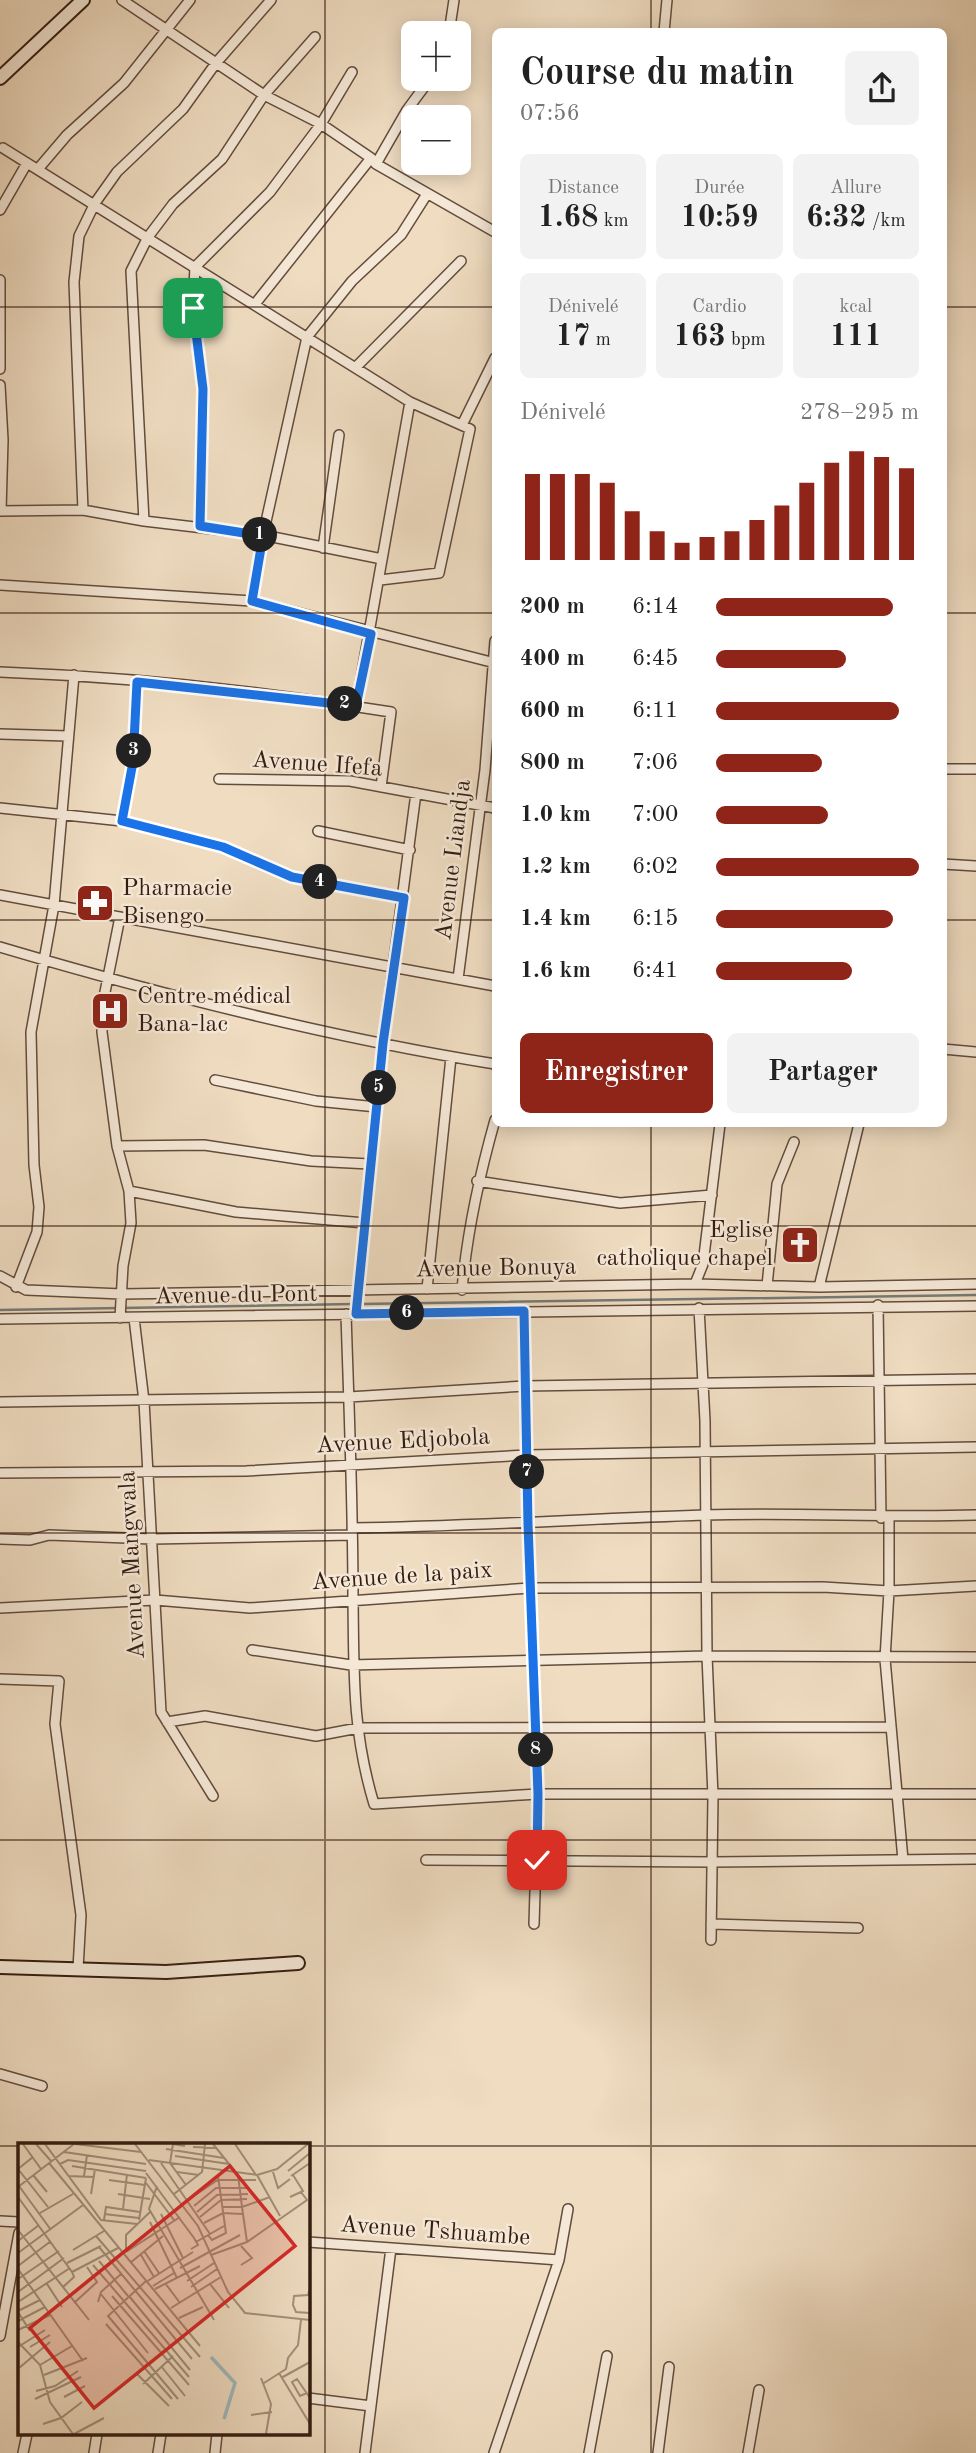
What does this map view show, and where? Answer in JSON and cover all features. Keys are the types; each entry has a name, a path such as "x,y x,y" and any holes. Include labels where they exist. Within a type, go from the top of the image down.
{"street":[{"path":"0,78 83,0"},
{"path":"122,0 264,95 321,124 427,194 492,230"},
{"path":"38,169 66,135 124,83 190,0"},
{"path":"83,510 75,256 79,236 95,203 117,172 184,109 216,63 271,0"},
{"path":"451,21 454,0"},
{"path":"664,28 667,0"},
{"path":"144,521 131,271 148,237 173,204 222,159 264,95 315,37"},
{"path":"200,526 203,389 193,308 195,267 270,192 321,124 352,72"},
{"path":"255,304 374,161 421,91"},
{"path":"3,148 410,402 470,429 439,573 380,580"},
{"path":"0,210 27,163"},
{"path":"252,601 263,536 307,337 352,281 401,235 427,194"},
{"path":"356,367 461,261"},
{"path":"0,280 0,369"},
{"path":"463,425 492,364"},
{"path":"0,385 3,440 0,511 83,510 144,521 263,536 382,559"},
{"path":"356,706 371,634 410,402"},
{"path":"323,548 339,435"},
{"path":"0,585 252,601 371,634 492,663"},
{"path":"0,672 74,675 391,712 381,787"},
{"path":"0,1276 16,1287 34,1245 39,1207 34,1165 31,1032 54,905 74,675"},
{"path":"122,821 133,762 137,682"},
{"name":"Avenue Liandja","path":"458,979 481,805 492,685"},
{"path":"0,734 68,736"},
{"path":"947,769 976,769"},
{"name":"Avenue Ifefa","path":"219,779 350,781 492,807"},
{"path":"416,793 383,1043 355,1306 349,1397 354,1598 351,1665 361,1761 374,1804 538,1794 976,1794"},
{"path":"0,808 122,821 223,847 292,877 404,898"},
{"path":"318,831 410,850"},
{"path":"947,864 976,866"},
{"path":"0,895 492,985"},
{"path":"120,917 108,980 102,1032 116,1114 117,1146 129,1191 131,1223 121,1307"},
{"path":"0,947 108,980 383,1043 492,1064"},
{"path":"947,1049 976,1052"},
{"path":"427,1289 451,1057"},
{"path":"215,1080 316,1101 377,1107"},
{"path":"462,1290 466,1237 477,1181 493,1127"},
{"path":"695,1284 703,1264 720,1127"},
{"path":"819,1287 858,1127"},
{"path":"767,1286 777,1184 794,1142"},
{"path":"117,1146 204,1145 311,1161 370,1164"},
{"path":"477,1181 620,1203 712,1195"},
{"path":"129,1191 236,1212 365,1223"},
{"name":"Avenue Bonuya","path":"16,1287 121,1307 355,1306 427,1289 695,1284 819,1287 976,1284"},
{"path":"878,1305 878,1449 889,1591 885,1659 903,1860"},
{"name":"Avenue du Pont","path":"0,1319 121,1307 134,1318 355,1306 524,1311 976,1306"},
{"path":"699,1308 704,1383 707,1656 713,1796 711,1940"},
{"path":"524,1311 528,1524 538,1794 534,1924"},
{"name":"Avenue Mangwala","path":"134,1318 144,1401 161,1713 213,1796"},
{"path":"0,1402 349,1397 525,1386 976,1379"},
{"name":"Avenue Edjobola","path":"0,1473 246,1471 527,1455 976,1447"},
{"path":"0,1539 30,1540 49,1535 152,1539 706,1515 885,1518 976,1515"},
{"name":"Avenue de la paix","path":"0,1608 155,1600 250,1608 354,1598 530,1588 823,1587 889,1591 976,1586"},
{"path":"252,1650 351,1665 707,1656 885,1659 976,1657"},
{"path":"0,1679 59,1681 55,1724 80,1915 78,1969"},
{"path":"167,1722 205,1716 316,1736 358,1728 889,1727"},
{"path":"426,1860 712,1862 976,1859"},
{"path":"711,1924 858,1927"},
{"path":"0,1967 166,1972 298,1963"},
{"path":"0,2074 42,2087"},
{"path":"494,2453 559,2260 568,2209"},
{"path":"0,2221 18,2222"},
{"path":"0,2336 18,2238"},
{"name":"Avenue Tshuambe","path":"310,2242 559,2260"},
{"path":"365,2453 391,2248"},
{"path":"589,2453 607,2356"},
{"path":"658,2453 669,2367"},
{"path":"748,2453 759,2390"},
{"path":"310,2398 372,2406"}],"waterway":[{"path":"360,1304 976,1295"},
{"path":"0,1310 353,1304"}],"place":[{"name":"Pharmacie Bisengo","path":"95,903"},
{"name":"Centre médical Bana-lac","path":"110,1011"},
{"name":"Eglise catholique chapel","path":"800,1245"}],"route":[{"path":"193,308 203,389 200,526 263,536 252,601 371,634 356,706 314,699 137,682 133,762 122,821 223,847 292,877 404,898 392,966 383,1043 356,1314 524,1311 528,1524 538,1794 537,1860"}]}
